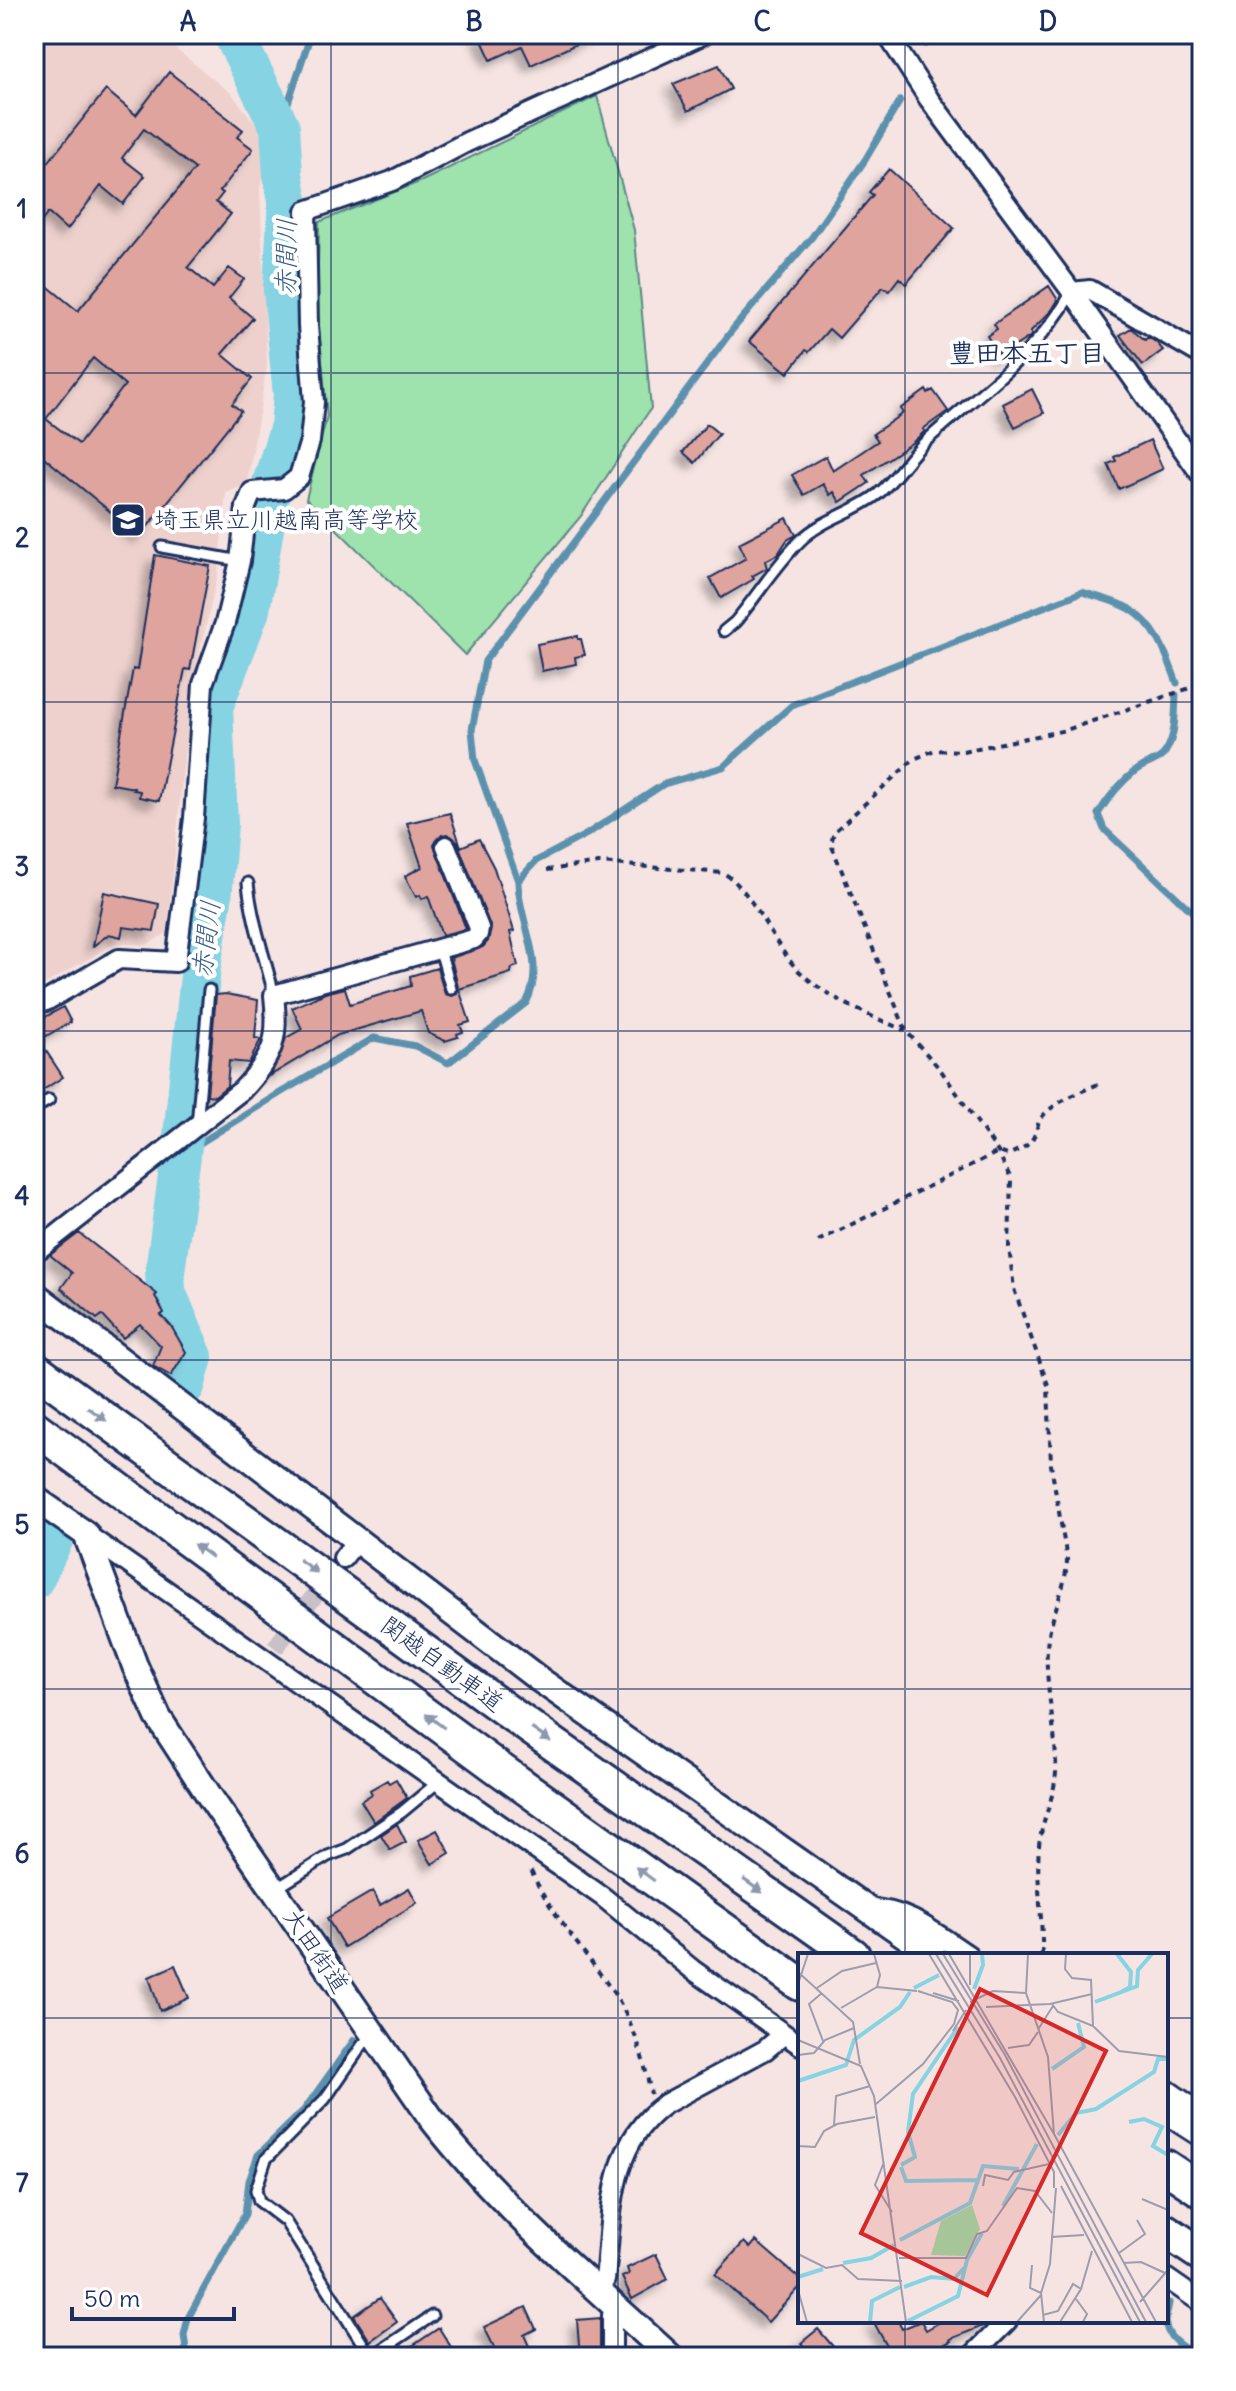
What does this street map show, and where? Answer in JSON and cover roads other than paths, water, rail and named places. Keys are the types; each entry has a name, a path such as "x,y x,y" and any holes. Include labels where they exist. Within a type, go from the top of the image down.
{"highway":[{"name":"関越自動車道","path":"34,1368 518,1719 850,1953"},
{"name":"関越自動車道","path":"34,1427 498,1768 798,1983"},
{"path":"1168,2168 1202,2191"},
{"path":"1168,2232 1202,2255"}],"street":[{"path":"34,1004 46,1001 119,959 176,962 194,818 203,684 225,623 240,561 246,507 252,492 284,489 299,477 310,441 314,402 308,326 306,211 392,181 467,142 704,34"},
{"path":"887,34 929,99 1072,292 1202,476"},
{"path":"1072,292 1090,290 1202,355"},
{"path":"34,1253 242,1090 267,1058 277,1031 274,995 474,939 479,928 446,846"},
{"path":"34,1294 350,1549 930,1953"},
{"path":"34,1498 271,1654 437,1783 603,1897 693,1970 794,2042"},
{"name":"大田街道","path":"86,1534 135,1666 158,1717 373,2036 459,2154 495,2193 671,2357"},
{"path":"867,1909 901,1913 965,1953"},
{"path":"598,2289 605,2280 618,2167 631,2141 654,2112 765,2050 794,2042"},
{"path":"1168,2090 1202,2114"},
{"path":"1168,2112 1202,2134"},
{"path":"1168,2279 1202,2303"},
{"path":"612,2357 612,2315 618,2308"},
{"path":"977,2355 1005,2323"},
{"path":"1197,2357 1202,2349"}],"lane":[{"path":"724,631 735,622 800,541 816,528 876,495 924,442 997,381 1041,337 1072,292"},
{"path":"162,547 240,561"},
{"path":"248,883 252,917 262,943 274,995"},
{"path":"440,950 451,989"},
{"path":"187,1132 209,990"},
{"path":"34,1109 49,1100"},
{"path":"274,1890 328,1856 347,1849 402,1812 437,1783"},
{"path":"373,2036 363,2044 325,2099 266,2159 256,2190 263,2207 285,2221 371,2357 432,2316"}],"waterway":[{"name":"赤間川","path":"233,34 280,127 288,200 283,289 293,395 290,426 271,487"},
{"path":"280,127 311,34"},
{"path":"926,44 931,34"},
{"path":"181,1155 374,1038 415,1046 448,1063 526,1003 534,973 518,881 475,760 472,730 485,661 733,329 812,237 865,160 900,101"},
{"name":"赤間川","path":"185,1386 193,1357 166,1292 165,1271 212,899 218,823 213,707 250,610 270,493"},
{"path":"518,881 536,861 587,834 664,784 723,767 792,705 1082,592 1119,604 1139,616 1160,642 1177,683"},
{"path":"1176,695 1173,731 1166,751 1130,776 1098,814 1104,829 1202,921"},
{"name":"赤間川","path":"34,1579 53,1540"},
{"path":"187,2357 184,2335 188,2318 245,2214 249,2181 258,2155 304,2110 354,2040"},
{"path":"1168,2308 1169,2303"},
{"path":"1165,2323 1172,2338 1197,2356"}],"tunnel":[{"path":"275,1648 331,1574"}],"place":[{"name":"埼玉県立川越南高等学校","path":"128,520"}],"district":[{"name":"豊田本五丁目","path":"1027,353"}]}
